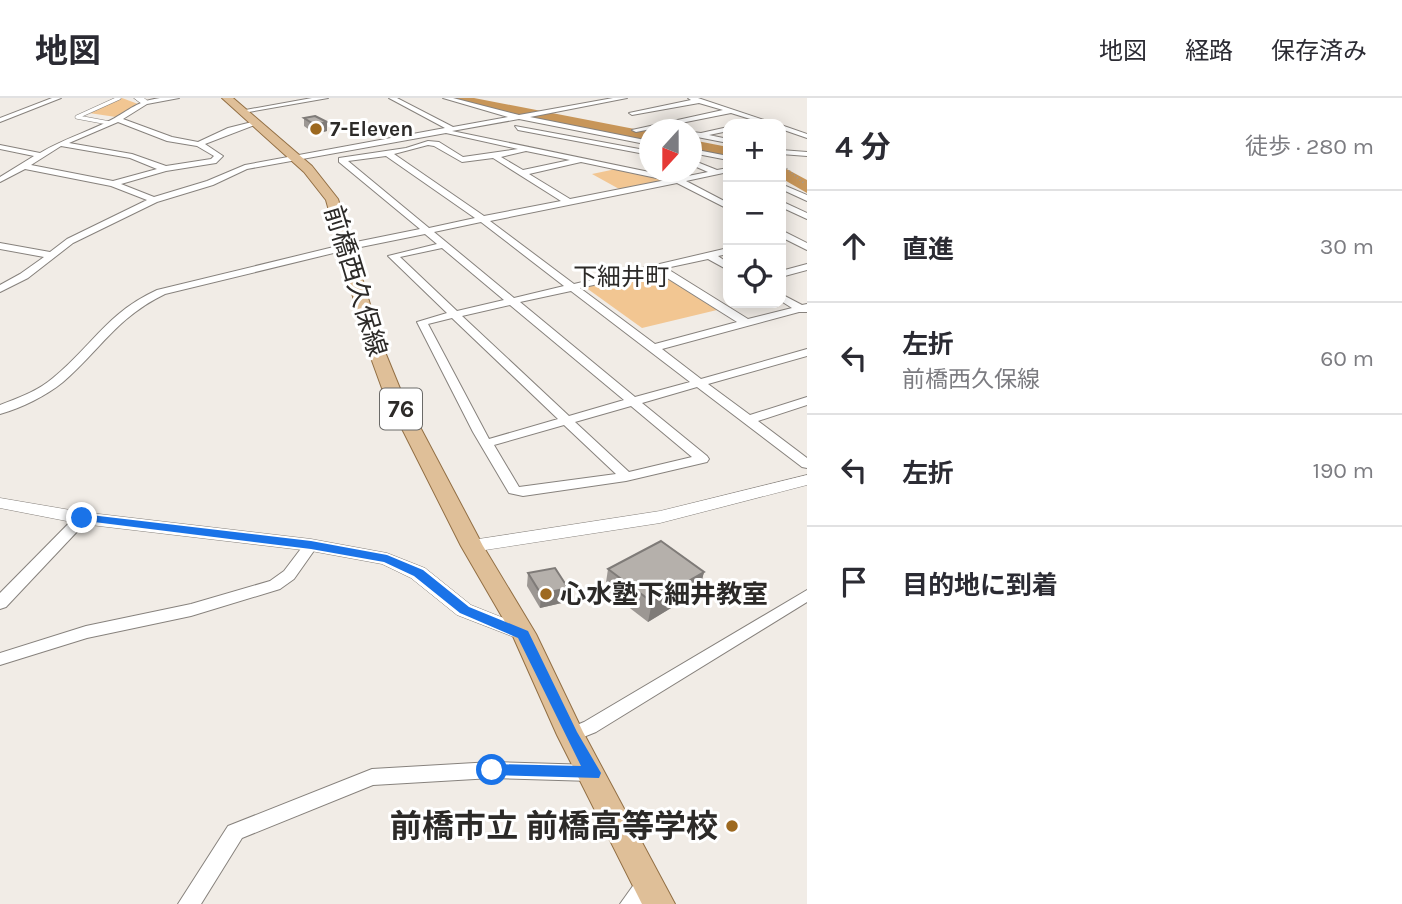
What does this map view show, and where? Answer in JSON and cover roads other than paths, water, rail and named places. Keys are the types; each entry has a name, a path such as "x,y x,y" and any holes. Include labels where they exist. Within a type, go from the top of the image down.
{"main road":[{"name":"前橋西久保線","path":"227,98 296,158 321,183 332,200 375,347 392,391 472,546 524,634 571,735 593,773 645,897"}],"street":[{"path":"0,120 58,98"},
{"path":"0,180 60,144 113,121 141,100 176,98"},
{"path":"199,144 230,130 250,117 326,98"},
{"path":"391,98 451,129"},
{"path":"446,98 518,117"},
{"path":"469,98 639,141"},
{"path":"0,289 24,276 70,241 154,200 210,183 245,167 624,98"},
{"path":"632,113 695,99 756,119"},
{"path":"608,101 642,119"},
{"path":"689,119 730,111"},
{"path":"493,142 535,116"},
{"path":"113,121 170,139 199,144 219,156 113,184"},
{"path":"518,128 639,151"},
{"path":"786,128 804,133"},
{"path":"702,134 723,130"},
{"path":"440,131 639,172"},
{"path":"786,136 804,133"},
{"path":"702,136 723,140"},
{"path":"526,149 496,157 462,160 436,144 428,143 342,160 427,230 444,245 511,300 634,402 702,459 626,477 523,492 514,490 479,432 422,321 454,314 511,300 571,286 723,252"},
{"path":"60,144 132,156 165,169"},
{"path":"370,144 482,219 807,464"},
{"path":"0,147 41,155"},
{"path":"702,153 723,157"},
{"path":"803,154 807,163"},
{"path":"496,157 569,202"},
{"path":"522,173 581,160"},
{"path":"24,166 113,184 154,200"},
{"path":"702,167 723,176"},
{"path":"702,176 723,171"},
{"path":"0,410 36,395 61,378 121,313 139,300 161,292 346,247 668,182"},
{"path":"682,182 723,203"},
{"path":"786,188 807,198"},
{"path":"786,206 807,216"},
{"path":"786,236 807,233"},
{"path":"786,237 807,247"},
{"path":"444,245 393,256 626,477"},
{"path":"0,246 51,255"},
{"path":"709,255 723,264"},
{"path":"657,267 746,323"},
{"path":"786,273 807,267"},
{"path":"786,300 805,309"},
{"path":"653,348 805,309"},
{"path":"488,443 807,352"},
{"path":"748,420 807,401"},
{"path":"472,546 660,517 807,480"},
{"path":"0,503 82,518 311,545 387,559 418,573 464,610 524,634"},
{"path":"0,603 82,518"},
{"path":"0,659 86,632 191,610 275,585 289,575 311,545"},
{"path":"571,735 590,727 807,595"},
{"path":"189,904 235,832 372,777 492,770 593,773"}],"lane":[{"path":"113,121 77,117 119,98"}],"waterway":[{"path":"460,98 487,107 639,135"},
{"path":"702,147 723,151"},
{"path":"786,174 807,188"}],"place":[{"name":"7-Eleven","path":"316,129"},
{"name":"心水塾下細井教室","path":"546,594"},
{"name":"前橋市立 前橋高等学校","path":"732,826"}],"district":[{"name":"下細井町","path":"621,277"}]}
